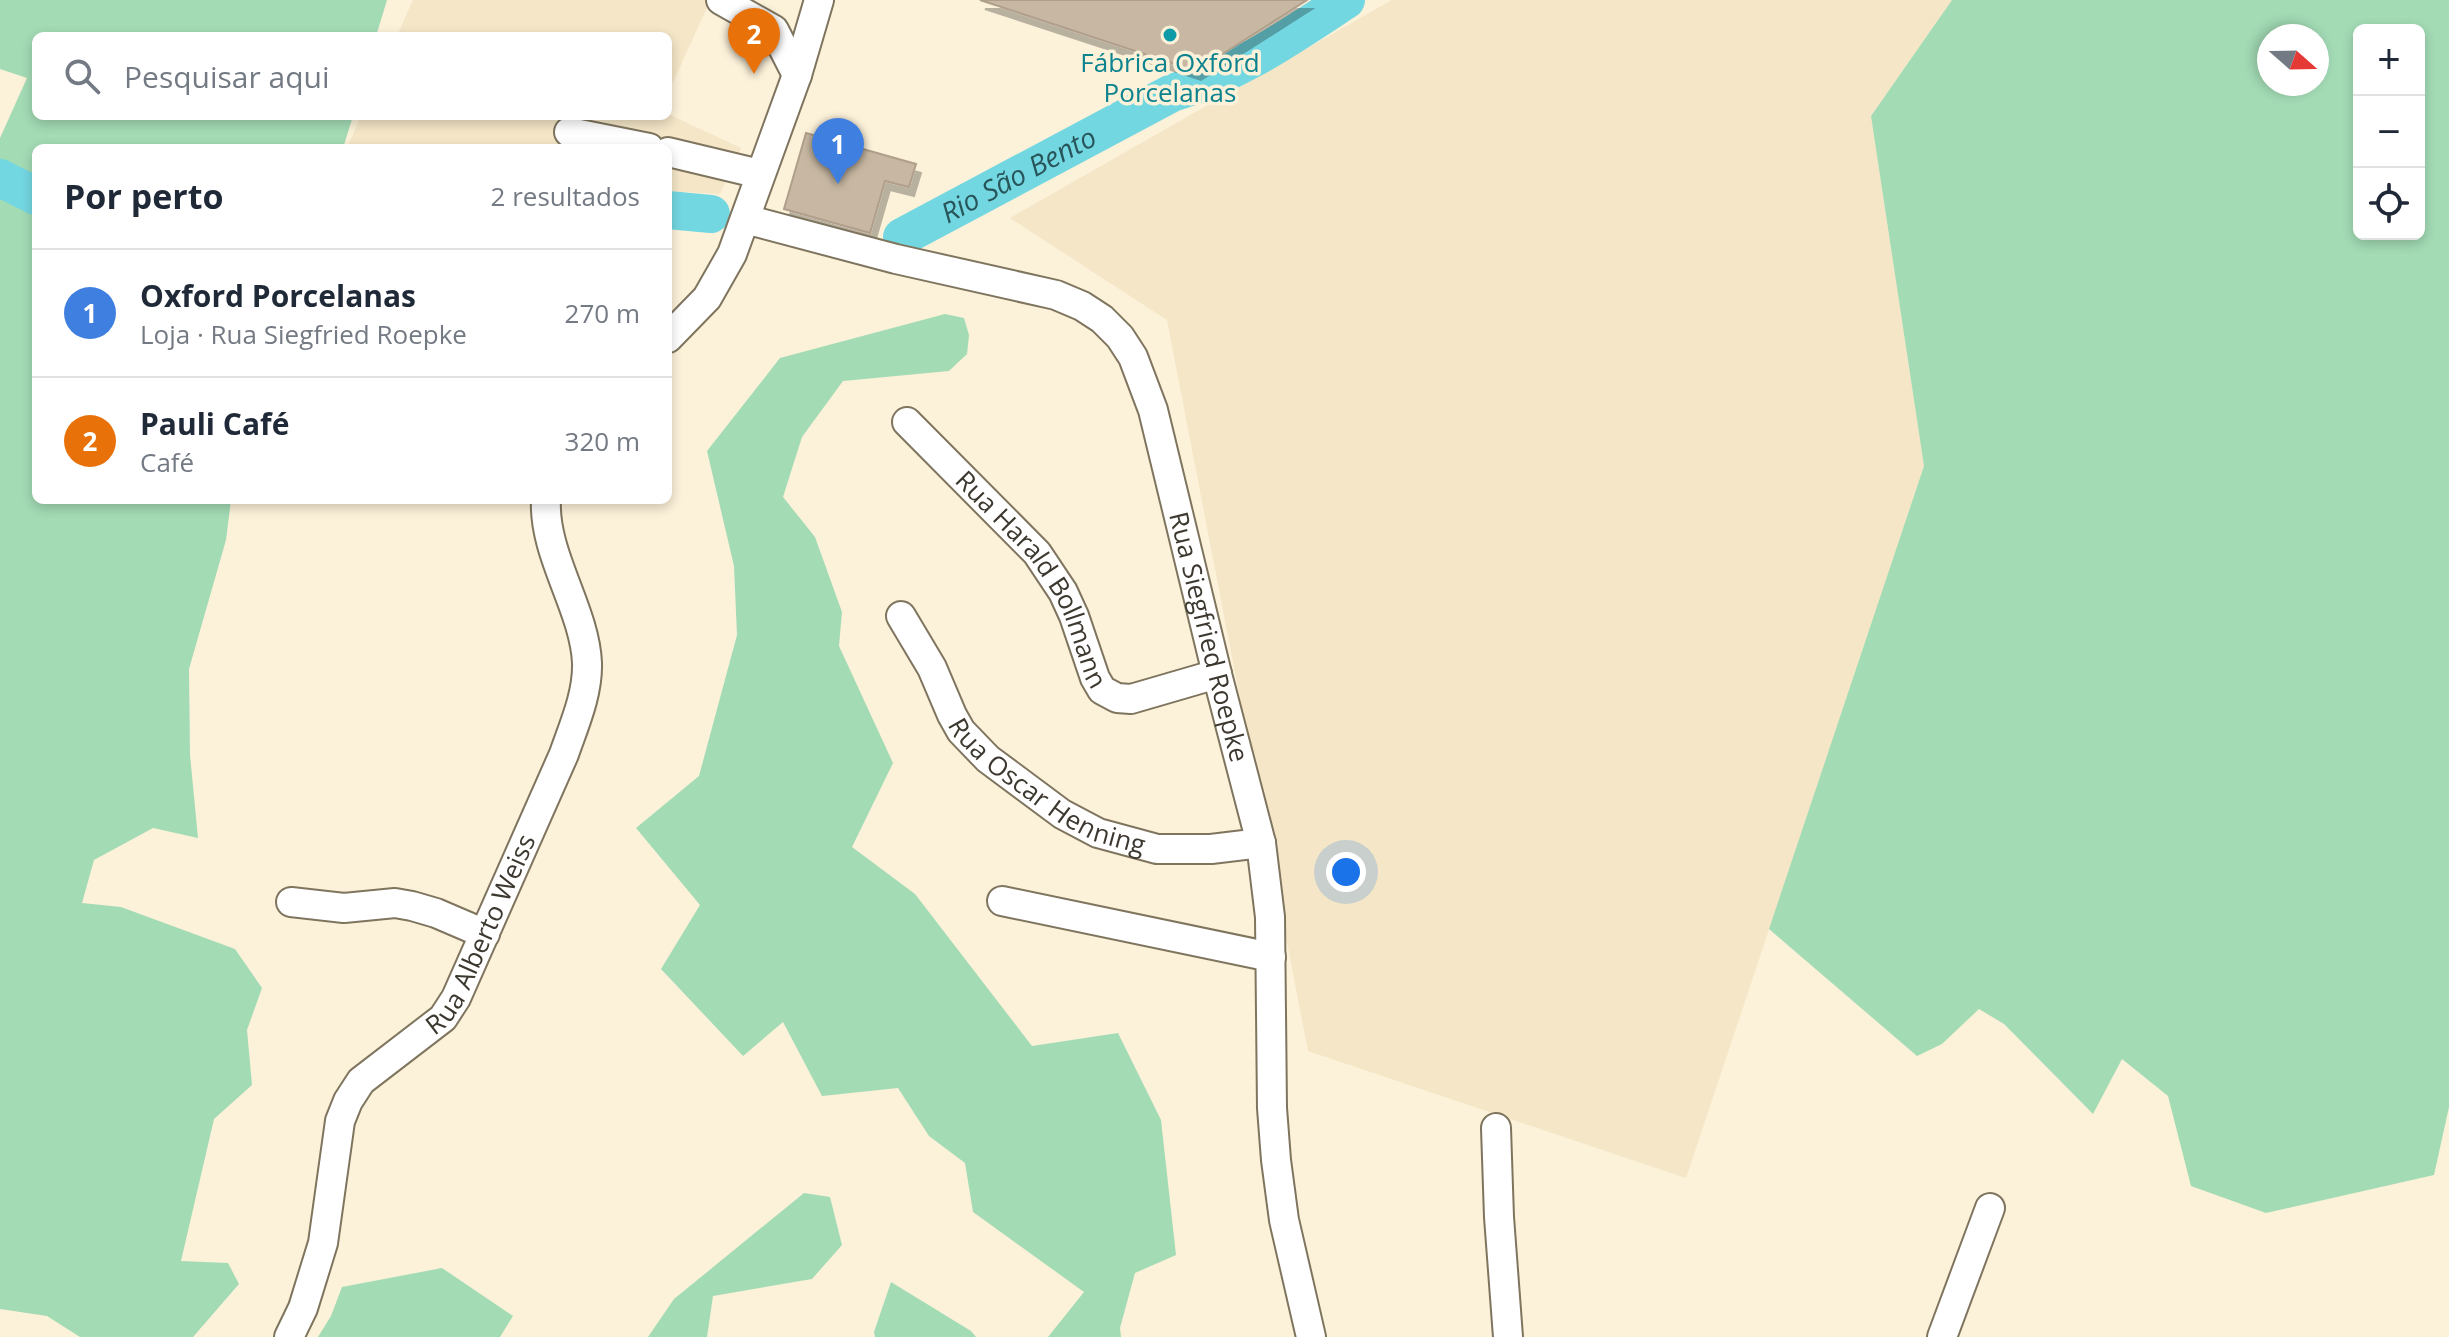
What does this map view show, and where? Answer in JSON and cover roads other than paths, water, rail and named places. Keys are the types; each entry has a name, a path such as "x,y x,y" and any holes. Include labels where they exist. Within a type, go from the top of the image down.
{"street":[{"path":"721,0 774,30 797,75"},
{"path":"774,30 816,8"},
{"path":"672,334 707,298 721,276 797,75 816,8"},
{"path":"569,132 629,144"},
{"path":"672,153 760,174"},
{"name":"Rua Siegfried Roepke","path":"745,219 896,259 1056,295 1102,319 1120,337 1133,357 1153,410 1217,674 1257,818 1270,917 1272,1108 1276,1160 1284,1220 1311,1337"},
{"name":"Rua Harald Bollmann","path":"907,422 1037,553 1048,568 1074,616 1102,690 1117,698 1131,699 1217,674"},
{"name":"Rua Alberto Weiss","path":"289,1337 307,1297 323,1243 340,1121 348,1101 361,1081 443,1018 456,998 564,754 586,684 587,662 583,641 549,532 546,504"},
{"name":"Rua Oscar Henning","path":"901,616 932,668 961,731 988,759 1062,814 1107,837 1157,849 1211,849 1261,843"},
{"path":"1002,901 1271,957"},
{"path":"291,902 344,908 395,903 436,913 485,934"},
{"path":"1496,1128 1508,1337"},
{"path":"1942,1337 1990,1208"}],"waterway":[{"name":"Rio São Bento","path":"902,237 1172,93 1241,65 1346,0"},
{"name":"Rio São Bento","path":"0,178 32,194"},
{"name":"Rio São Bento","path":"672,210 711,214"}],"place":[{"name":"Fábrica Oxford Porcelanas","path":"1170,35"},
{"name":"Pauli Café","path":"754,74"},
{"name":"Oxford Porcelanas","path":"838,184"}]}
